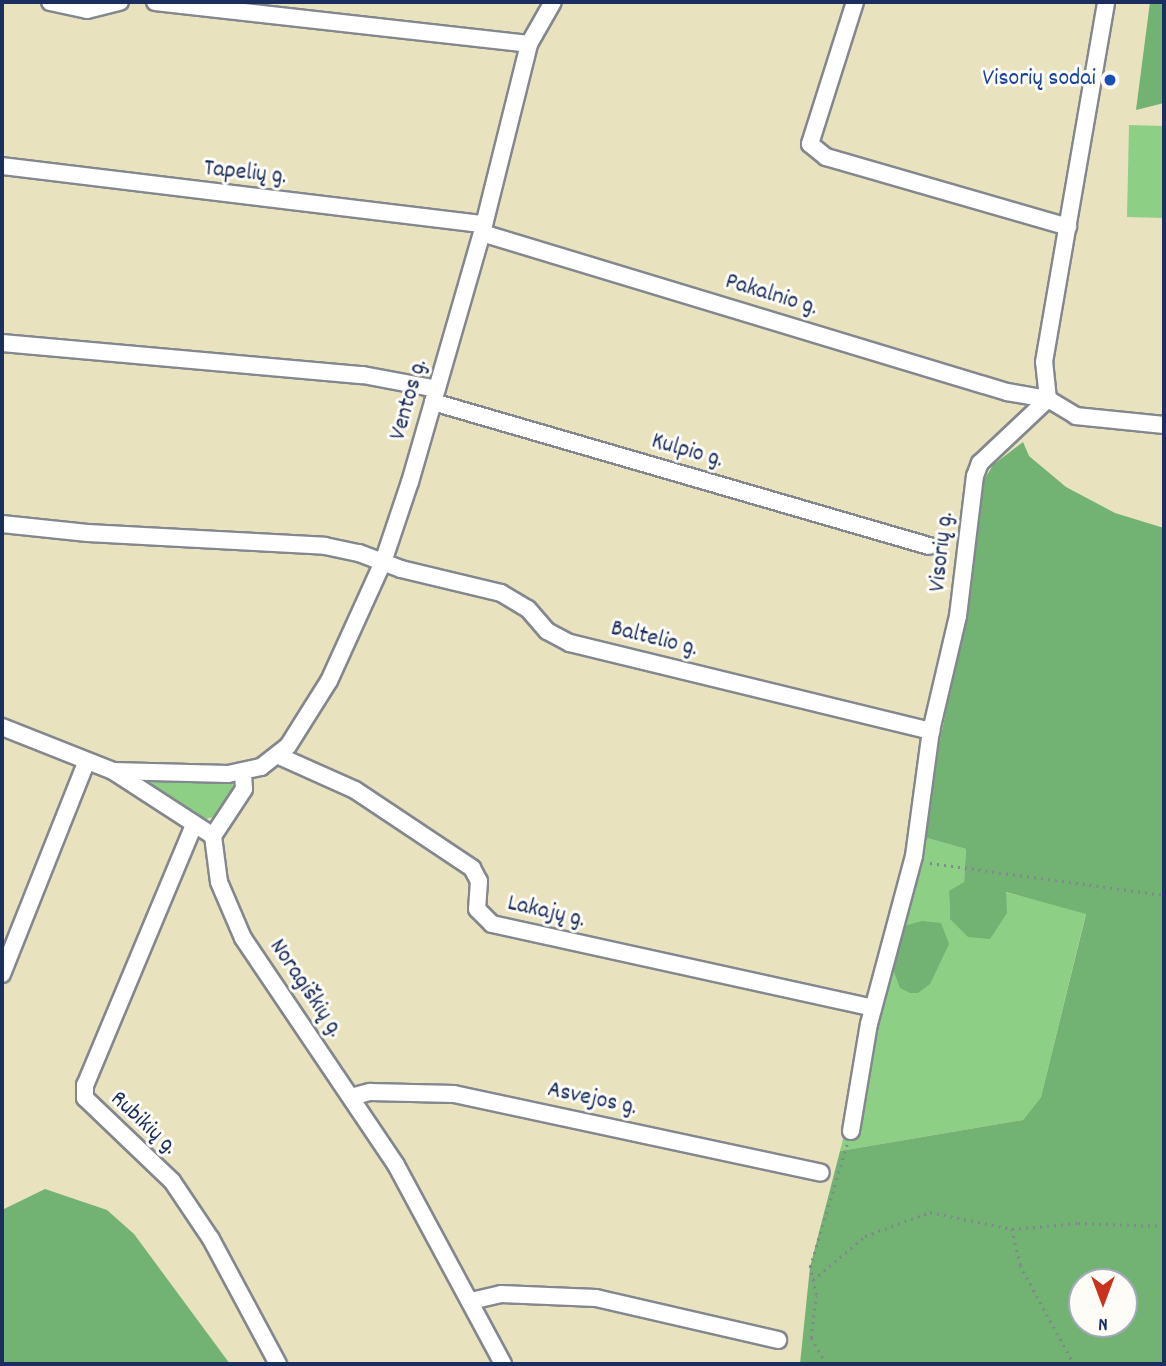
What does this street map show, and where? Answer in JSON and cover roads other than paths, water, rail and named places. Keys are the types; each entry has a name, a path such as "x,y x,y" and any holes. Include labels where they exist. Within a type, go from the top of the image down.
{"street":[{"path":"50,2 87,10 120,2"},
{"path":"155,2 529,44"},
{"name":"Ventos g.","path":"279,756 329,681 383,562 483,229 529,44 553,2"},
{"path":"855,2 810,144 826,157 1068,228"},
{"path":"1048,399 1044,362 1104,2"},
{"name":"Tapelių g.","path":"2,166 483,229"},
{"name":"Pakalnio g.","path":"483,229 1007,392 1048,399 1076,416 1164,425"},
{"name":"Kulpio g.","path":"2,343 363,375 929,546"},
{"name":"Visorių g.","path":"851,1131 873,1008 914,856 931,731 958,616 975,476 980,463 1048,399"},
{"name":"Baltelio g.","path":"2,524 88,533 325,546 501,593 528,609 547,631 570,643 931,731"},
{"path":"2,727 86,763 113,771 243,773 279,756"},
{"name":"Lakajų g.","path":"279,756 355,790 472,868 479,881 477,909 492,924 873,1008"},
{"path":"2,974 86,763"},
{"path":"113,771 213,836 244,789 243,773"},
{"name":"Rubikių g.","path":"194,825 85,1085 85,1098 172,1181 211,1239 278,1364"},
{"name":"Noragiškių g.","path":"213,836 219,882 233,919 271,983 396,1165 503,1364"},
{"name":"Asvejos g.","path":"351,1097 370,1093 454,1094 821,1173"},
{"path":"471,1301 500,1294 596,1298 778,1340"}],"place":[{"name":"Visorių sodai","path":"1110,80"}]}
